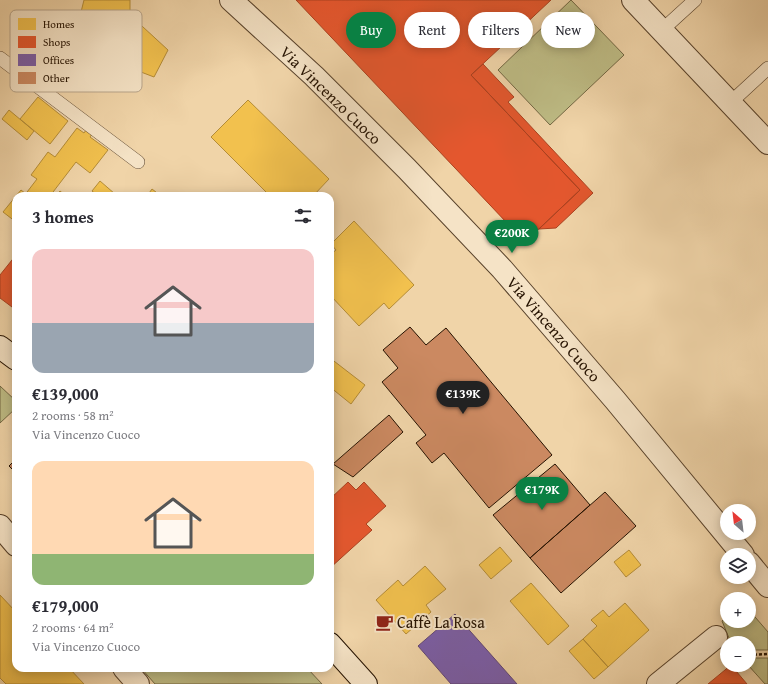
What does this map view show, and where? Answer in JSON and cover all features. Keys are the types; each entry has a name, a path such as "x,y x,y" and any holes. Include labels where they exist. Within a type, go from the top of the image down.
{"street":[{"name":"Via Vincenzo Cuoco","path":"231,0 314,76 408,169 502,268 615,400 737,548"},
{"path":"633,0 768,143"},
{"path":"0,347 12,357"},
{"path":"0,526 12,540"},
{"path":"756,571 768,586"},
{"path":"658,684 716,637"},
{"path":"334,648 366,684"},
{"path":"128,672 138,684"}],"lane":[{"path":"661,31 695,0"},
{"path":"0,58 10,66"},
{"path":"730,103 768,68"},
{"path":"45,92 138,162"}],"path":[{"path":"756,654 768,654"}],"shaded area":[{"path":"571,0 583,12 558,12"},
{"path":"595,25 624,55 550,125 498,70 521,48 533,48 533,36 541,29 541,48 595,48"},
{"path":"0,386 12,397 12,412 0,423"},
{"path":"756,618 768,632 768,650 756,650 756,636 728,636 725,628 756,628"},
{"path":"756,658 768,658 768,684 765,684 754,672 756,672"},
{"path":"144,672 311,672 322,684 155,684"}],"building: Homes":[{"path":"84,0 130,0 130,10 82,10"},
{"path":"142,26 168,50 154,77 142,72"},
{"path":"38,97 68,121 50,144 20,119"},
{"path":"248,100 329,179 317,192 266,192 211,137"},
{"path":"9,110 34,131 27,140 2,119"},
{"path":"77,128 84,133 86,130 92,134 90,137 108,150 90,173 76,162 53,192 27,192 37,179 31,175 48,152 55,157"},
{"path":"100,181 113,192 93,192 92,191"},
{"path":"12,201 12,219 3,212"},
{"path":"354,221 414,285 389,309 384,303 359,326 334,299 334,252 336,250 334,248 334,241"},
{"path":"334,361 365,385 351,404 334,390"},
{"path":"500,547 512,561 491,579 479,565"},
{"path":"629,550 641,565 626,577 614,562"},
{"path":"425,566 446,589 426,605 431,612 406,634 376,600 398,580 403,586"},
{"path":"531,583 569,626 548,645 510,601"},
{"path":"0,595 12,608 12,672 73,672 84,684 6,684 0,678"},
{"path":"625,603 649,630 608,667 583,639 597,626 591,620 603,610 609,617"},
{"path":"583,639 608,667 594,679 569,651"}],"building: Shops":[{"path":"296,0 551,0 533,17 533,12 468,12 468,48 500,48 471,75 580,190 525,242"},
{"path":"483,64 514,97 508,102 593,193 556,228 539,229 580,190 471,75"},
{"path":"12,260 12,307 0,298 0,275"},
{"path":"348,482 356,490 364,482 386,506 366,524 372,530 334,564 334,495"},
{"path":"723,672 737,672 747,684 708,684"}],"building: Offices":[{"path":"455,614 517,684 451,684 418,646"}],"building: Other":[{"path":"410,327 426,345 446,328 552,455 489,508 444,453 432,463 416,443 426,435 382,382 398,368 383,350"},
{"path":"389,415 403,432 353,477 334,465"},
{"path":"555,464 590,505 530,558 493,515"},
{"path":"605,492 636,526 561,593 530,558"}],"place":[{"name":"Caffè La Rosa","path":"384,622"}]}
